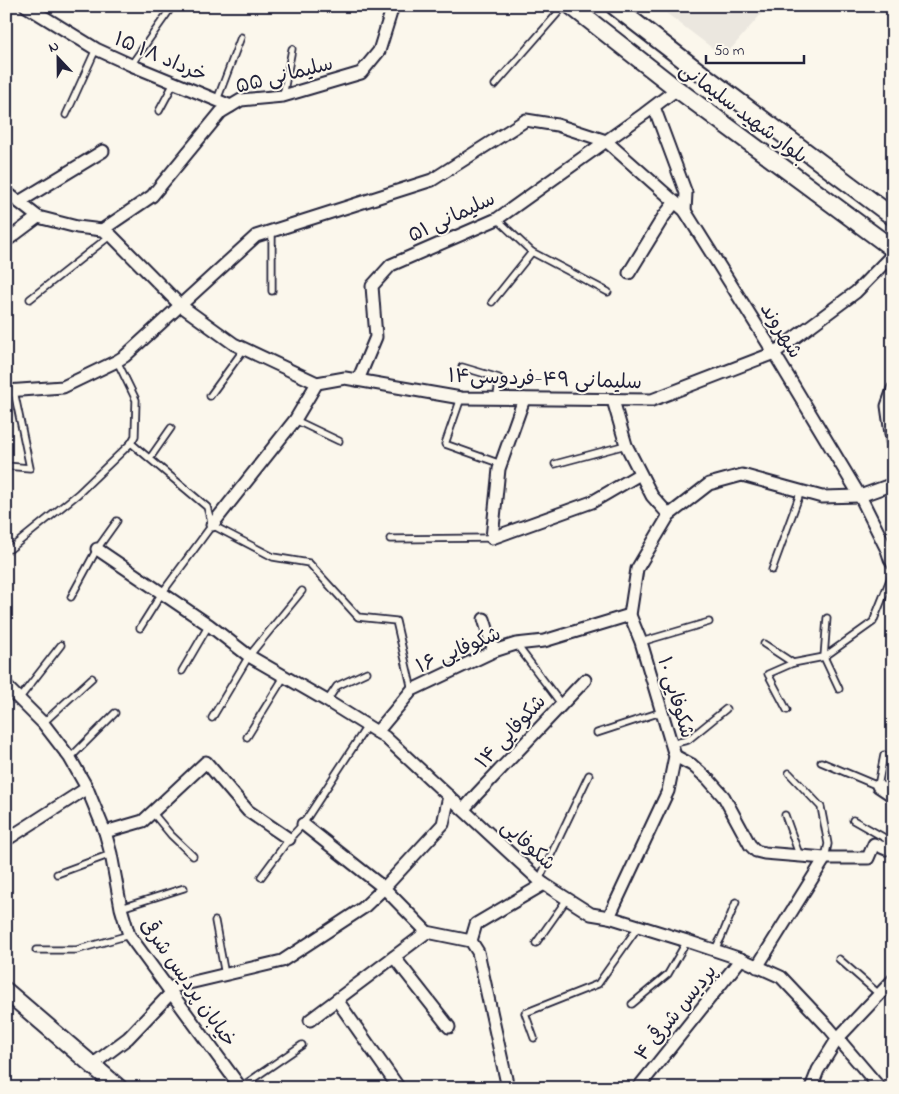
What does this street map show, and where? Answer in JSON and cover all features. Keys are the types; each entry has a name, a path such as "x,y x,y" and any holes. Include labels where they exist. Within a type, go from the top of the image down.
{"main road":[{"name":"بلوار شهید سلیمانی","path":"571,6 676,89 893,249"},
{"name":"بلوار شهید سلیمانی","path":"614,6 893,217"},
{"path":"830,203 846,182"},
{"path":"6,991 119,1088"}],"street":[{"name":"۱۵ خرداد ۱۸","path":"26,6 96,48 131,65 231,106"},
{"name":"سلیمانی ۵۵","path":"107,232 152,196 221,112 242,100 283,96 362,73 379,51 393,6"},
{"name":"سلیمانی ۵۱","path":"358,380 376,337 372,286 392,265 497,219 654,107 676,89"},
{"path":"654,107 686,192 685,210"},
{"path":"10,391 63,387 117,361 126,356 256,236 432,180 526,120 557,125 606,141"},
{"name":"شهروند","path":"606,141 685,210 860,496 890,549 890,559 893,564"},
{"path":"19,202 103,151"},
{"path":"6,192 38,217 77,228 107,232 180,305 234,344 317,383 295,420 212,525"},
{"path":"629,273 664,216 675,202"},
{"path":"6,241 38,217"},
{"name":"سلیمانی ۴۹-فردوسی۱۴","path":"317,383 345,378 461,398 652,400 774,353 856,292 893,254"},
{"path":"893,389 887,406 893,448"},
{"path":"524,399 499,469 492,538 592,502 640,474"},
{"path":"613,400 626,445 640,474 652,496 669,515"},
{"path":"630,615 637,569 669,515 709,484 742,475 822,497 860,496 893,484"},
{"name":"شکوفایی","path":"97,549 209,625 249,656 385,737 542,882 567,899 591,914 609,917 686,941 741,960 781,977 838,1038 880,1088"},
{"name":"شکوفایی ۱۰","path":"609,917 668,790 673,750 641,642 630,615"},
{"name":"شکوفایی ۱۶","path":"372,729 412,690 494,651 516,644 544,641 630,615"},
{"path":"484,619 494,651"},
{"name":"شکوفایی ۱۴","path":"464,809 585,680"},
{"name":"خیابان پردیس شرقی","path":"6,686 43,723 70,758 87,788 105,832 121,908 129,935 241,1088"},
{"path":"673,750 709,780 724,797 746,839 756,850 764,853 800,857 868,858 874,844 886,849 892,839"},
{"path":"105,832 143,821 206,762 248,811 289,838"},
{"path":"878,786 893,796"},
{"path":"6,840 87,788"},
{"path":"92,1065 128,1038 170,991 225,974 282,961 363,908 443,824 449,796"},
{"path":"303,824 384,888 427,932 471,941 478,952 508,1088"},
{"path":"757,967 825,858"},
{"path":"471,941 476,924 542,882"},
{"path":"310,1020 427,932"},
{"path":"394,957 449,1027"},
{"name":"پردیس شرقی ۴","path":"638,1088 741,960"},
{"path":"811,1088 818,1070 838,1038 893,980"},
{"path":"337,1000 399,1088"}],"lane":[{"path":"495,85 564,6"},
{"path":"131,65 169,11"},
{"path":"217,100 241,37"},
{"path":"66,115 96,48"},
{"path":"283,96 292,49"},
{"path":"159,111 174,83"},
{"path":"497,219 532,252 608,292"},
{"path":"272,231 272,291"},
{"path":"30,299 107,232"},
{"path":"492,302 532,252"},
{"path":"210,396 244,348"},
{"path":"6,549 10,549 78,494 131,443 135,436 136,400 117,361"},
{"path":"462,367 499,378 497,398"},
{"path":"6,466 30,468 10,391"},
{"path":"461,398 445,444 501,464"},
{"path":"295,420 339,442"},
{"path":"150,458 171,428"},
{"path":"131,443 207,507 212,525 273,557 309,563 358,617 396,621 412,690"},
{"path":"555,464 626,445"},
{"path":"772,570 801,491"},
{"path":"71,597 97,549 116,521"},
{"path":"140,628 162,593 212,525"},
{"path":"390,539 492,538"},
{"path":"787,710 768,674 793,663 824,656 873,622 893,572"},
{"path":"212,718 249,656 302,591"},
{"path":"827,618 824,656 839,689"},
{"path":"641,642 709,622"},
{"path":"182,672 209,625"},
{"path":"516,644 562,704"},
{"path":"764,644 793,663"},
{"path":"19,699 60,645"},
{"path":"327,701 337,686 367,672"},
{"path":"247,736 284,677"},
{"path":"43,723 92,678"},
{"path":"673,750 726,709"},
{"path":"597,733 661,712"},
{"path":"70,758 115,713"},
{"path":"261,877 289,838 303,824 372,729"},
{"path":"822,762 878,786 884,756"},
{"path":"790,773 821,807 828,844 825,858"},
{"path":"542,882 589,775"},
{"path":"152,812 171,835 193,856"},
{"path":"785,815 800,857"},
{"path":"853,820 892,839"},
{"path":"57,874 111,854"},
{"path":"121,908 184,888"},
{"path":"536,943 567,899"},
{"path":"714,951 736,902"},
{"path":"215,921 225,974"},
{"path":"534,1038 525,1013 598,984 638,927"},
{"path":"36,950 76,950 129,935"},
{"path":"632,1004 668,974 686,941"},
{"path":"839,959 880,995"},
{"path":"241,1088 302,1045"}],"shaded area":[{"path":"657,6 768,6 724,57"}]}
